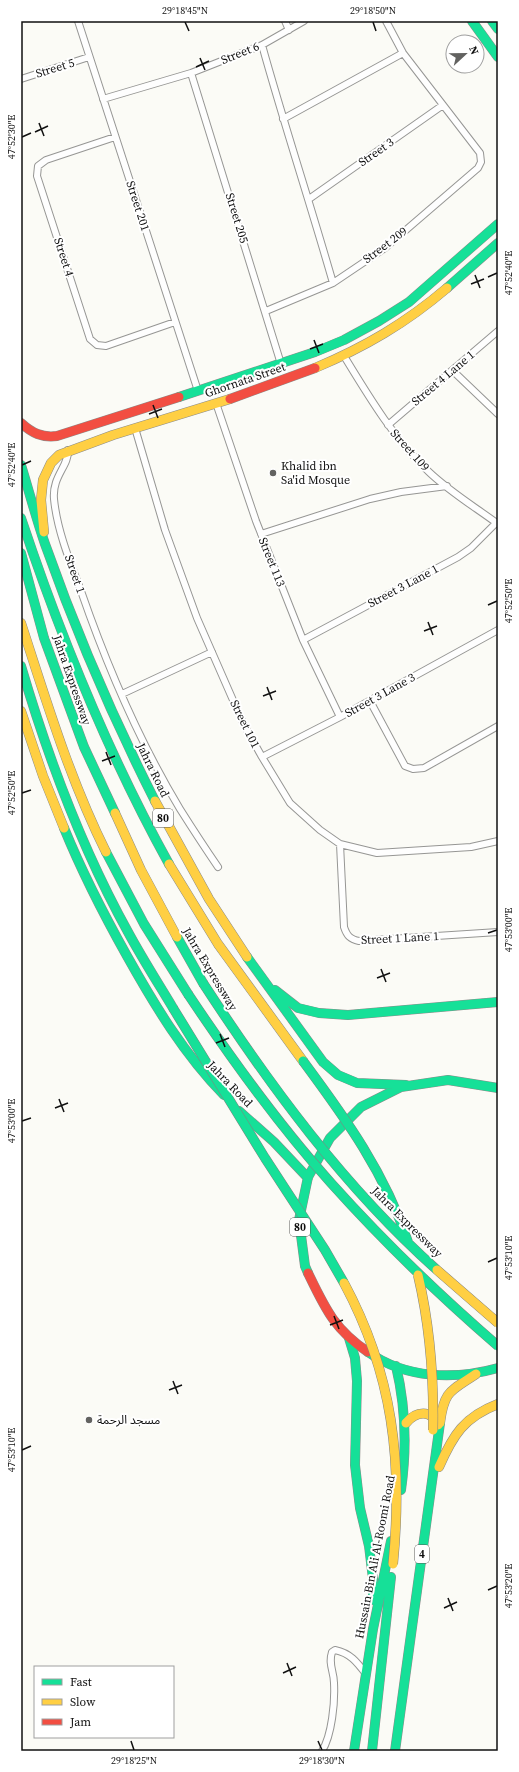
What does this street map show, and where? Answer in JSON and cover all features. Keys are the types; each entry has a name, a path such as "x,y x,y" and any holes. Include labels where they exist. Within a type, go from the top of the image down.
{"main road":[{"path":"472,21 498,57"},
{"path":"492,21 498,29"},
{"name":"Ghornata Street","path":"21,423 32,433 38,436 53,437 64,435 315,352 379,322 409,302 498,224"},
{"name":"Ghornata Street","path":"45,543 42,502 43,475 55,458 68,450 216,404 319,367 344,356 385,335 403,323 498,243"},
{"path":"395,311 397,319 403,323"},
{"path":"379,322 386,326 385,335"},
{"path":"64,435 63,442 68,450"},
{"name":"Jahra Road","path":"21,465 45,543 84,646 122,735 162,817 209,899 260,976 323,1062 338,1075 357,1083 406,1085"},
{"path":"21,518 47,595 80,681 112,756 142,815 172,870 205,924 355,1132 373,1160 387,1186 405,1233 420,1286 429,1337 436,1429 389,1751"},
{"name":"Jahra Expressway","path":"21,553 47,644 84,747 144,876 203,983 256,1063 334,1163 393,1228 498,1323"},
{"path":"21,623 58,733 100,839 120,880 188,994 233,1063 290,1137 341,1195 408,1266 498,1346"},
{"path":"21,666 42,736 88,851 129,932 173,1008 319,1241 356,1308 384,1380 392,1413 396,1441 398,1502 393,1564 372,1751"},
{"name":"Jahra Road","path":"21,711 31,744 55,809 76,858 119,944 143,987 178,1040 209,1080 274,1142 308,1178"},
{"path":"260,976 284,998 298,1008 319,1013 348,1015 498,1002"},
{"name":"80","path":"498,1088 464,1080 425,1080 406,1085 374,1098 346,1119 324,1146 308,1178 301,1207 300,1229 304,1262 312,1286 323,1306 335,1323 366,1351 396,1366 431,1375 454,1376 476,1374 498,1368"},
{"path":"350,1338 355,1358 357,1381 355,1465 360,1508 369,1546 373,1579 373,1629"},
{"name":"Hussain Bin Ali Al-Roomi Road","path":"354,1748 373,1629 403,1477 406,1423 404,1397 396,1366"},
{"path":"488,1371 498,1373"},
{"name":"4","path":"395,1751 405,1666 432,1483 436,1429 442,1404 446,1395 459,1384 476,1374"},
{"path":"432,1483 447,1446 456,1431 466,1420 498,1404"},
{"path":"406,1423 414,1414 421,1413 433,1417 436,1429"}],"street":[{"name":"Street 201","path":"78,21 198,391"},
{"path":"285,21 289,30"},
{"name":"Street 6","path":"103,99 192,73 262,45 304,21"},
{"path":"386,21 403,53 443,105"},
{"path":"262,45 333,282"},
{"path":"283,119 403,53"},
{"name":"Street 5","path":"21,79 89,58"},
{"name":"Street 205","path":"192,73 281,364"},
{"name":"Street 209","path":"266,311 333,282 385,248 478,168 481,162 480,153 443,105"},
{"name":"Street 3","path":"309,199 443,105"},
{"name":"Street 4","path":"115,137 46,160 38,166 37,176 90,339 97,345 106,346 175,322"},
{"name":"Street 4 Lane 1","path":"388,425 498,331"},
{"name":"Street 109","path":"344,356 388,425 430,473 497,524"},
{"path":"453,371 498,414"},
{"name":"Street 113","path":"216,404 261,534 303,640 340,717"},
{"name":"Street 101","path":"135,428 165,530 197,618 243,723 290,803 320,830 340,844 377,853 471,847 498,841"},
{"name":"Street 1","path":"68,450 67,458 54,485 56,512 77,580 99,643 140,735 180,808 218,867"},
{"path":"261,534 370,499 401,492 447,486"},
{"name":"Street 3 Lane 1","path":"303,640 458,557 472,548 497,524"},
{"name":"Street 3 Lane 3","path":"262,757 370,701 498,630"},
{"path":"122,694 212,652"},
{"path":"370,701 406,766 413,769 424,768 498,726"},
{"name":"Street 1 Lane 1","path":"340,844 344,927 346,934 352,940 359,941 498,932"},
{"path":"322,1751 327,1743 332,1714 334,1682 329,1661 332,1652 335,1650 344,1652 354,1659 366,1674"}],"traffic: fast":[{"path":"472,21 498,57"},
{"path":"492,21 498,29"},
{"path":"179,397 315,352 344,340 379,321 409,302 498,224"},
{"path":"447,288 498,243"},
{"path":"21,465 42,534 69,610 124,738 155,801"},
{"path":"21,518 52,607 87,695 126,780 169,864"},
{"path":"21,553 44,638 84,747 115,813"},
{"path":"21,666 43,735 81,836 111,901 144,961 173,1008"},
{"path":"64,828 78,861 102,909 148,993 183,1046 209,1079 224,1095"},
{"path":"106,852 144,924 188,994"},
{"path":"177,937 203,983"},
{"path":"247,957 323,1062 338,1075 357,1083 406,1085"},
{"path":"203,983 282,1097 340,1170 403,1238 437,1270"},
{"path":"275,990 298,1008 319,1013 348,1015 498,1002"},
{"path":"188,994 256,1091 311,1161 371,1226 412,1267 498,1346"},
{"path":"173,1008 265,1158 325,1250 344,1283"},
{"path":"303,1061 363,1147 388,1193 408,1242"},
{"path":"308,1273 305,1266 299,1220 308,1177 330,1138 361,1107 401,1087 448,1080 498,1088"},
{"path":"239,1111 274,1142 308,1178"},
{"path":"349,1338 355,1358 357,1381 355,1465 360,1508 369,1546 373,1579 373,1600"},
{"path":"368,1352 398,1368 431,1375 465,1374 498,1368"},
{"path":"396,1366 404,1413 405,1443 401,1490"},
{"path":"395,1751 440,1423"},
{"path":"354,1751 373,1629 391,1541"},
{"path":"372,1751 391,1577"}],"traffic: slow":[{"path":"315,368 368,343 432,301 447,288"},
{"path":"44,532 41,500 43,480 51,463 59,455 113,435 230,399"},
{"path":"21,623 49,710 70,768 81,797 106,852"},
{"path":"21,711 43,776 64,828"},
{"path":"155,801 209,899 247,957"},
{"path":"115,813 141,870 177,937"},
{"path":"169,864 218,944 303,1061"},
{"path":"437,1270 498,1323"},
{"path":"418,1275 426,1313 430,1352 433,1391 433,1430"},
{"path":"344,1283 361,1317 374,1351 384,1385 391,1419 395,1454 396,1490 396,1526 393,1564"},
{"path":"440,1423 444,1404 450,1392 476,1374"},
{"path":"439,1467 449,1445 461,1428 476,1415 498,1404"},
{"path":"406,1423 414,1416 419,1414 427,1414 431,1416 438,1425"}],"traffic: jam":[{"path":"230,399 315,368"},
{"path":"21,423 29,430 38,434 57,436 179,397"},
{"path":"308,1273 325,1307 332,1317 347,1335 368,1352"}],"place":[{"name":"Khalid ibn Sa'id Mosque","path":"273,473"},
{"name":"مسجد الرحمة","path":"89,1420"}]}
